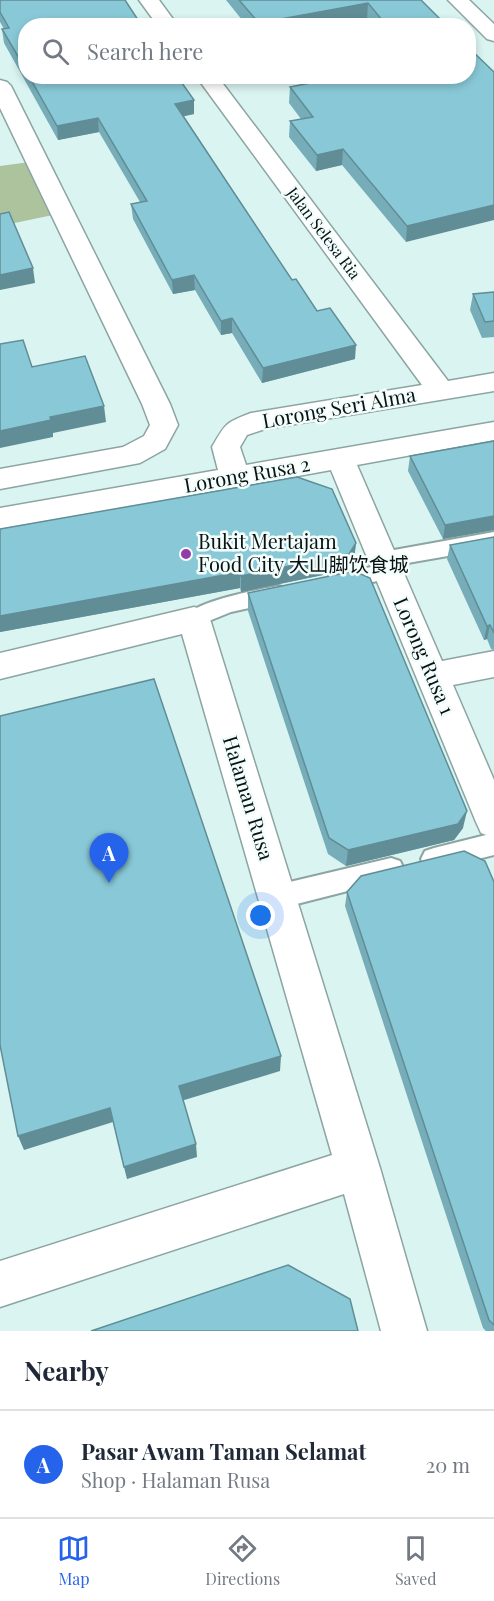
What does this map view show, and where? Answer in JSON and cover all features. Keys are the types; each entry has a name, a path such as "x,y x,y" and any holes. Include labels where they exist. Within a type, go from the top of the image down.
{"street":[{"path":"149,0 162,18"},
{"path":"458,0 494,35"},
{"name":"Jalan Selesa Ria","path":"212,84 441,391"},
{"path":"0,86 156,404 164,425 155,442 130,456 0,478"},
{"name":"Lorong Seri Alma","path":"235,477 226,447 236,429 261,420 494,382"},
{"name":"Lorong Rusa 2","path":"0,519 494,431"},
{"path":"130,456 142,494"},
{"name":"Lorong Rusa 1","path":"340,458 432,676 492,810"},
{"path":"0,666 194,619"},
{"name":"Halaman Rusa","path":"194,619 358,1168 404,1331"},
{"path":"432,676 494,664"},
{"path":"0,1284 358,1168"}],"lane":[{"path":"319,586 386,566 494,540"},
{"path":"194,619 227,605 296,591"},
{"path":"277,897 494,844"}],"green space":[{"path":"30,162 53,215 0,226 0,166"}],"building":[{"path":"0,0 125,0 137,18 18,18 18,56 2,29 9,28 0,12"},
{"path":"239,0 421,0 439,18 380,18 368,3 286,18 255,18"},
{"path":"476,55 494,72 494,205 407,226 343,149 317,155 290,121 313,117 290,87 305,84 476,84"},
{"path":"33,84 183,84 194,100 175,104 292,280 296,279 317,311 330,308 356,345 263,368 232,318 221,321 194,275 172,280 131,204 147,201 98,118 57,126"},
{"path":"9,212 33,268 0,275 0,214"},
{"path":"494,292 494,321 485,322 473,294"},
{"path":"23,340 32,367 85,356 104,406 50,417 51,420 0,431 0,344"},
{"path":"494,441 494,516 445,525 410,456"},
{"path":"297,477 332,489 356,543 349,554 241,576 240,572 0,616 0,529"},
{"path":"494,537 494,633 490,625 487,626 450,545"},
{"path":"354,571 370,578 467,811 458,824 348,850 329,838 248,593"},
{"path":"154,679 281,1056 179,1086 196,1144 124,1167 110,1108 18,1136 0,1045 0,716"},
{"path":"464,851 485,861 494,882 494,1325 489,1320 347,892 361,876"},
{"path":"288,1265 350,1299 358,1331 91,1331"}],"place":[{"name":"Bukit Mertajam Food City 大山脚饮食城","path":"186,554"},
{"name":"Pasar Awam Taman Selamat","path":"109,883"}]}
